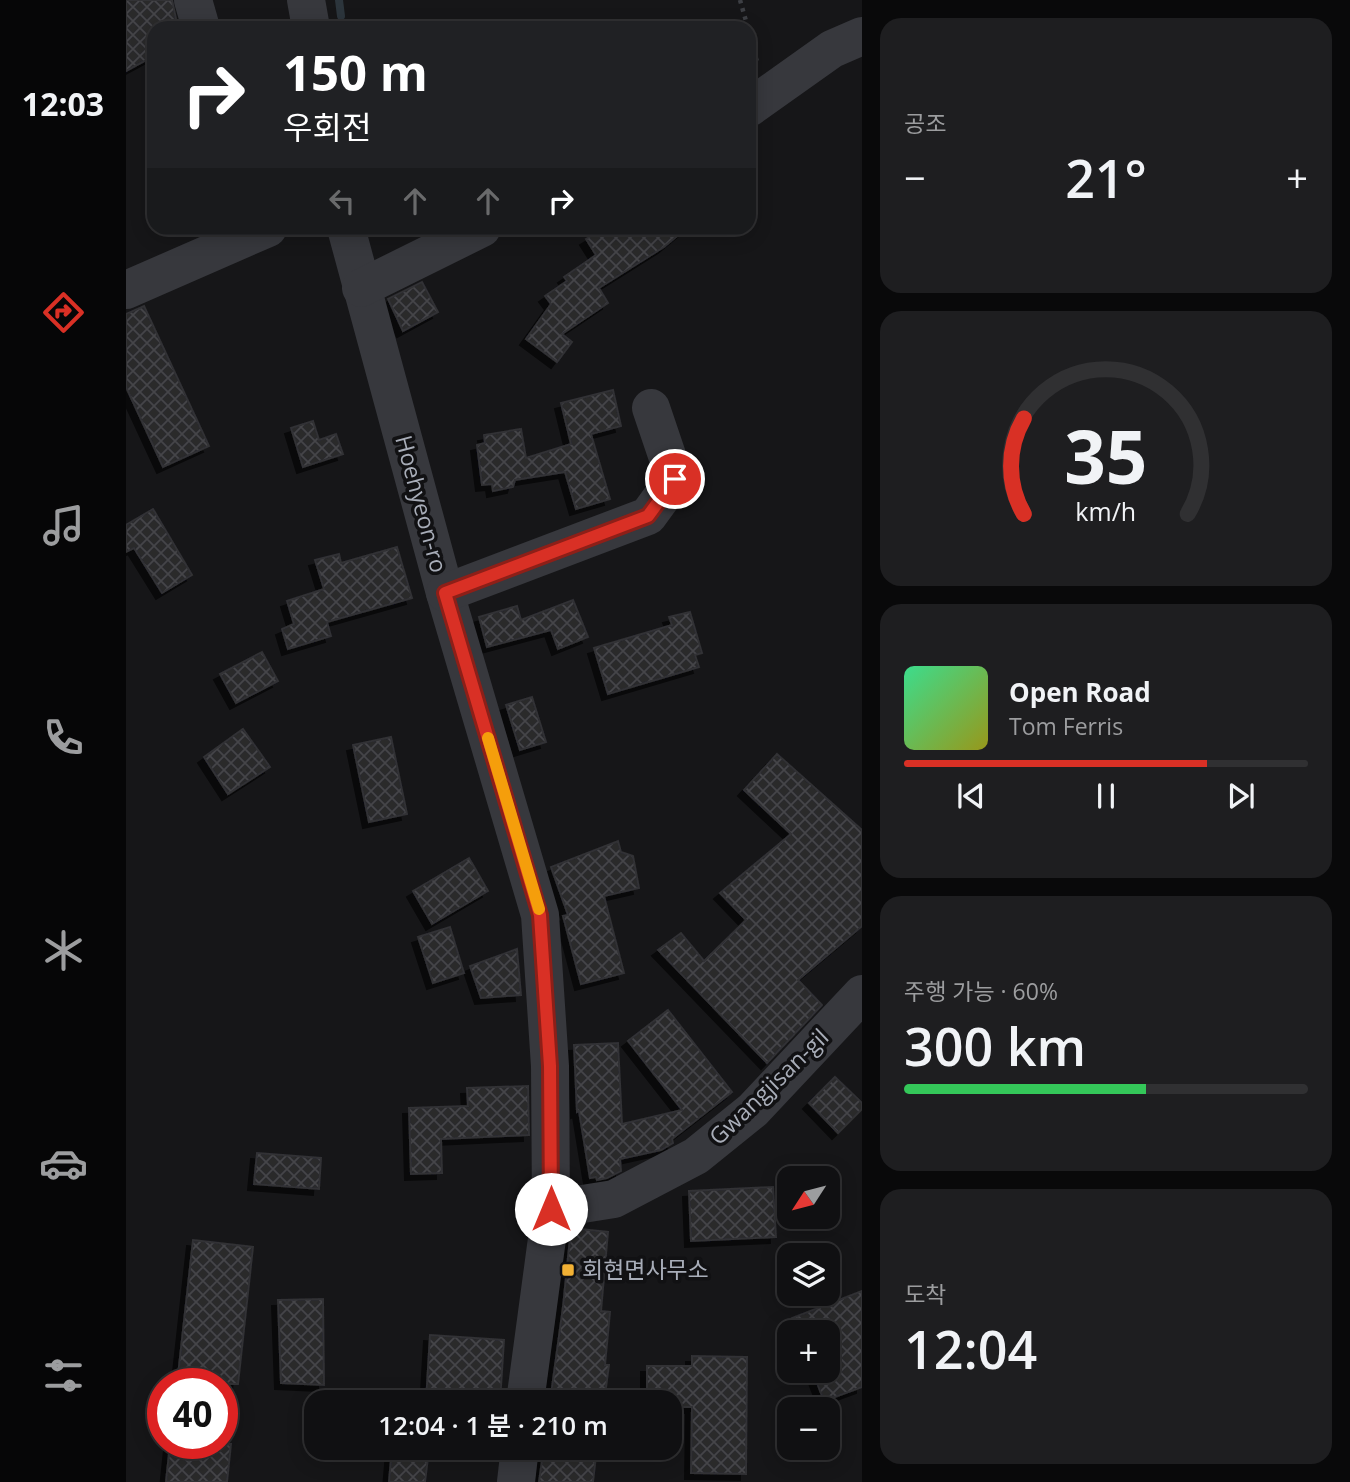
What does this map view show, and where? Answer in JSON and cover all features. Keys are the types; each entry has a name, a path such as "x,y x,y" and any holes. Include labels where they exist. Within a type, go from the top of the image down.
{"street":[{"path":"192,0 199,21"},
{"path":"306,0 310,21"},
{"path":"756,103 832,49 862,36"},
{"path":"126,290 252,235"},
{"name":"Hoehyeon-ro","path":"348,235 445,593 540,915 550,1066 551,1209 527,1390"},
{"path":"361,288 468,235"},
{"path":"445,593 648,516 675,479 652,408"},
{"name":"Gwangjisan-gil","path":"551,1209 614,1199 696,1156 752,1110 862,994"},
{"path":"516,1482 519,1460"}],"path":[{"path":"740,0 746,21"}],"building":[{"path":"126,0 172,0 176,21 147,21 147,60 126,71"},
{"path":"593,235 679,235 599,288 608,303 562,334 572,342 557,362 526,339 551,304 545,296 567,281 564,277 596,255 586,239"},
{"path":"422,282 438,312 403,331 388,299"},
{"path":"144,306 209,446 163,467 126,387 126,314"},
{"path":"613,390 621,426 591,434 610,499 576,509 565,472 515,480 513,487 493,491 492,484 482,485 477,445 485,443 484,435 521,429 526,458 571,444 561,403"},
{"path":"313,421 319,440 336,434 343,454 303,467 291,428"},
{"path":"153,509 192,575 162,593 134,548 126,552 126,525"},
{"path":"397,547 412,598 327,622 331,636 288,649 282,629 294,624 287,601 324,589 315,560 339,554 341,563"},
{"path":"573,600 588,637 558,649 551,630 487,647 479,617 517,606 521,620"},
{"path":"690,612 702,653 695,655 699,667 608,694 594,648 672,625 669,617"},
{"path":"262,652 278,681 236,703 220,674"},
{"path":"532,697 546,742 520,750 506,705"},
{"path":"243,729 270,767 228,794 204,757"},
{"path":"391,737 407,814 369,822 353,745"},
{"path":"777,754 862,830 862,926 798,980 822,1005 767,1063 658,950 681,933 704,961 746,920 720,893 791,834 744,790"},
{"path":"618,841 621,852 633,856 639,888 604,896 624,973 581,984 563,916 568,915 551,867"},
{"path":"469,858 488,891 432,924 413,891"},
{"path":"450,927 464,973 433,983 418,937"},
{"path":"517,949 521,995 481,998 470,966"},
{"path":"668,1010 732,1092 672,1139 673,1143 661,1150 620,1159 621,1171 607,1178 590,1178 579,1111 577,1112 574,1045 618,1043 622,1124 682,1110 628,1041"},
{"path":"835,1077 862,1103 862,1109 838,1133 809,1103"},
{"path":"528,1086 529,1135 441,1139 442,1173 411,1174 409,1108 468,1106 467,1088"},
{"path":"257,1153 321,1158 319,1189 254,1184"},
{"path":"773,1187 776,1237 691,1241 689,1191"},
{"path":"571,1228 608,1232 601,1311 610,1312 606,1390 552,1390"},
{"path":"193,1240 253,1247 238,1384 238,1368 179,1368"},
{"path":"862,1291 862,1387 835,1397 822,1397 817,1383 840,1383 840,1320 792,1318 823,1306 840,1306 840,1299"},
{"path":"323,1299 324,1385 281,1383 278,1300"},
{"path":"430,1335 504,1340 501,1390 427,1390"},
{"path":"692,1356 747,1357 746,1474 691,1473 692,1407 682,1407 682,1390 647,1390 647,1366 692,1366"},
{"path":"168,1459 229,1459 227,1482 166,1482"},
{"path":"391,1460 428,1460 425,1482 389,1482"},
{"path":"542,1460 596,1460 593,1482 539,1482"}],"waterway":[{"path":"339,0 341,16"}],"slow traffic":[{"path":"488,738 539,909"}],"place":[{"name":"회현면사무소","path":"568,1270"}],"route":[{"path":"551,1209 550,1066 540,915 445,593 648,516 675,479"}]}
